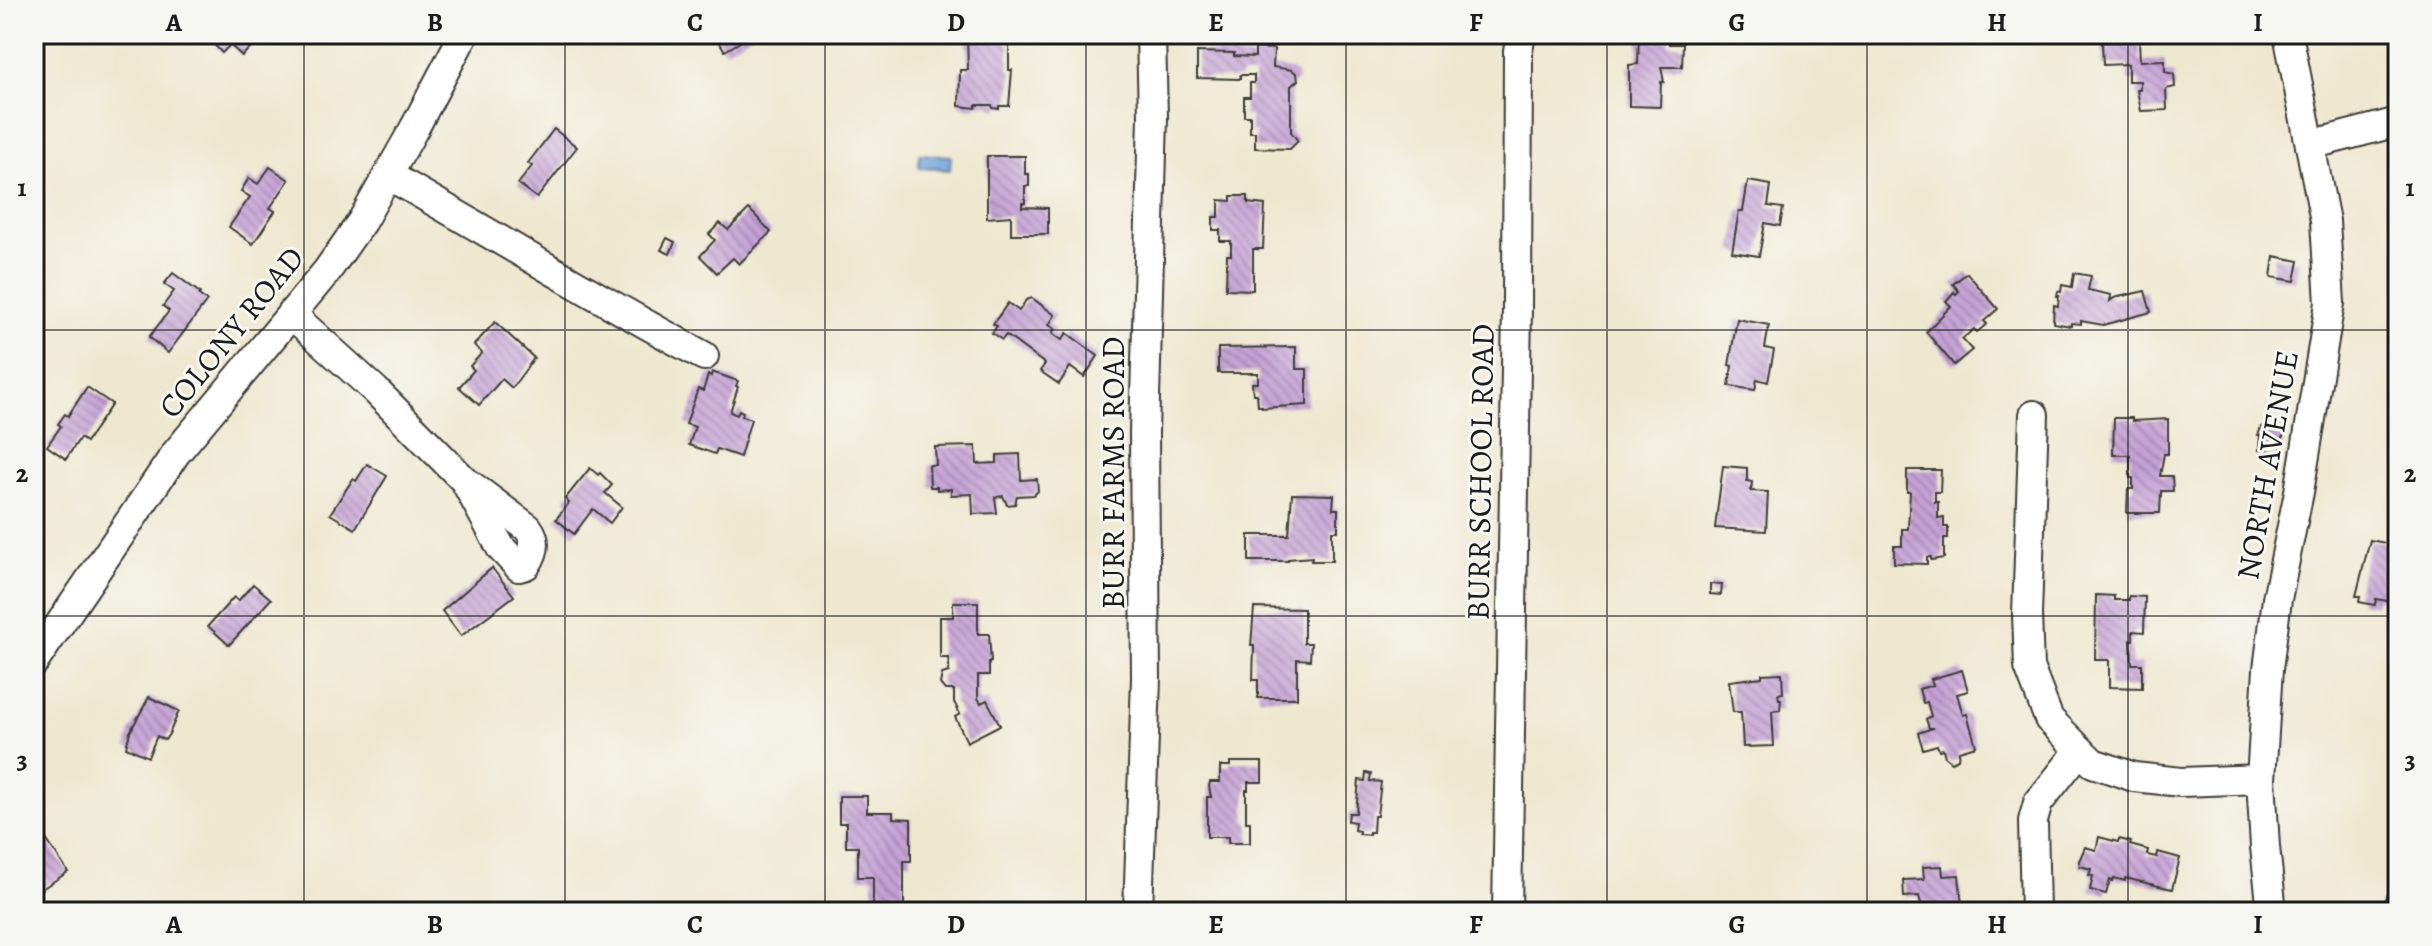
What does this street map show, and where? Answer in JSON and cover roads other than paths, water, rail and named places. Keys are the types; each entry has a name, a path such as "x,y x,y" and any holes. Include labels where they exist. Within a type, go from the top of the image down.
{"street":[{"name":"COLONY ROAD","path":"34,662 176,453 327,271 362,221 464,34"},
{"name":"BURR FARMS ROAD","path":"1138,912 1146,678 1144,433 1153,117 1151,34"},
{"name":"BURR SCHOOL ROAD","path":"1507,912 1518,51 1521,34"},
{"name":"NORTH AVENUE","path":"2272,912 2261,779 2268,669 2277,599 2299,492 2330,303 2325,221 2288,34"},
{"path":"2310,145 2398,122"},
{"path":"388,175 501,239 609,306 704,356"},
{"path":"291,314 375,390 465,481"},
{"path":"2034,415 2027,614 2029,667 2049,719 2093,763 2134,777 2181,782 2261,779"},
{"path":"2035,912 2033,821 2038,803 2080,750"}],"water":[{"path":"919,154 951,156 950,170 919,168"}]}
